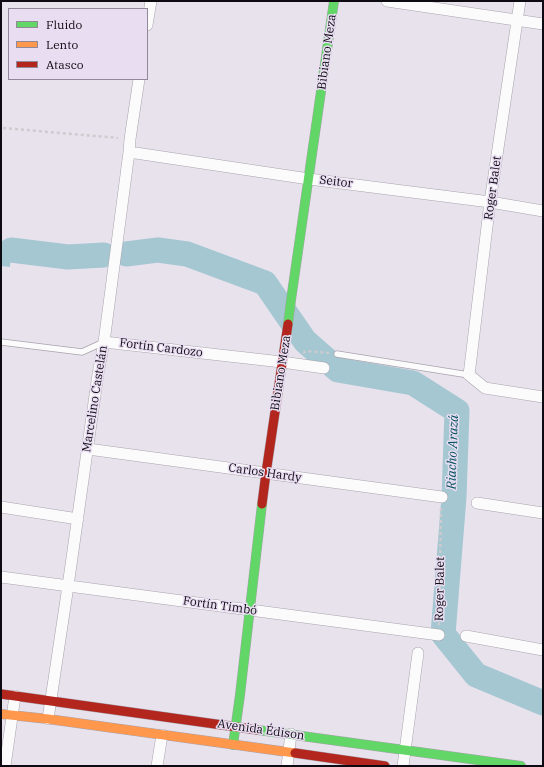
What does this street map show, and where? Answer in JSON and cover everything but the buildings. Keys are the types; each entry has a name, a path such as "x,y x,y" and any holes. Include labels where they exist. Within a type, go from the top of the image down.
{"main road":[{"name":"Bibiano Meza","path":"232,745 240,695 266,473 287,337 334,1"},
{"name":"Avenida Édison","path":"1,694 521,766"},
{"name":"Avenida Édison","path":"7,715 48,719 385,766"}],"street":[{"path":"148,19 151,1"},
{"path":"387,1 543,24"},
{"name":"Roger Balet","path":"468,375 490,202 520,1"},
{"name":"Marcelino Castelán","path":"48,719 98,374 104,342 139,80"},
{"name":"Seitor","path":"129,152 309,179 490,202 543,211"},
{"name":"Fortín Cardozo","path":"104,342 324,368"},
{"path":"468,375 485,388 543,397"},
{"name":"Carlos Hardy","path":"88,449 442,497"},
{"path":"477,503 543,513"},
{"path":"1,507 78,520"},
{"name":"Fortín Timbó","path":"1,577 439,635"},
{"path":"466,636 543,650"},
{"path":"403,766 418,653"},
{"path":"6,766 7,715 15,696"},
{"path":"287,766 291,734"},
{"path":"157,766 162,735"}],"lane":[{"name":"Fortín Cardozo","path":"1,342 82,352 104,342"},
{"path":"337,354 468,375"}],"path":[{"path":"3,128 130,139"},
{"path":"306,351 327,353"},
{"name":"Roger Balet","path":"439,635 442,497"}],"water":[{"path":"1,242 11,250 10,267 1,266"}],"waterway":[{"name":"Riacho Arazá","path":"11,250 68,257 104,255"},
{"name":"Riacho Arazá","path":"126,254 158,250 187,254 265,283 305,341 338,370 413,383 457,411 454,497 443,634 476,675 543,703"}],"traffic: fast":[{"path":"288,324 334,1"},
{"path":"233,745 262,504"},
{"path":"258,730 521,766"}],"traffic: slow":[{"path":"1,714 48,719 295,753"}],"traffic: jam":[{"path":"262,504 288,324"},
{"path":"1,694 258,730"},
{"path":"295,753 385,766"}]}
